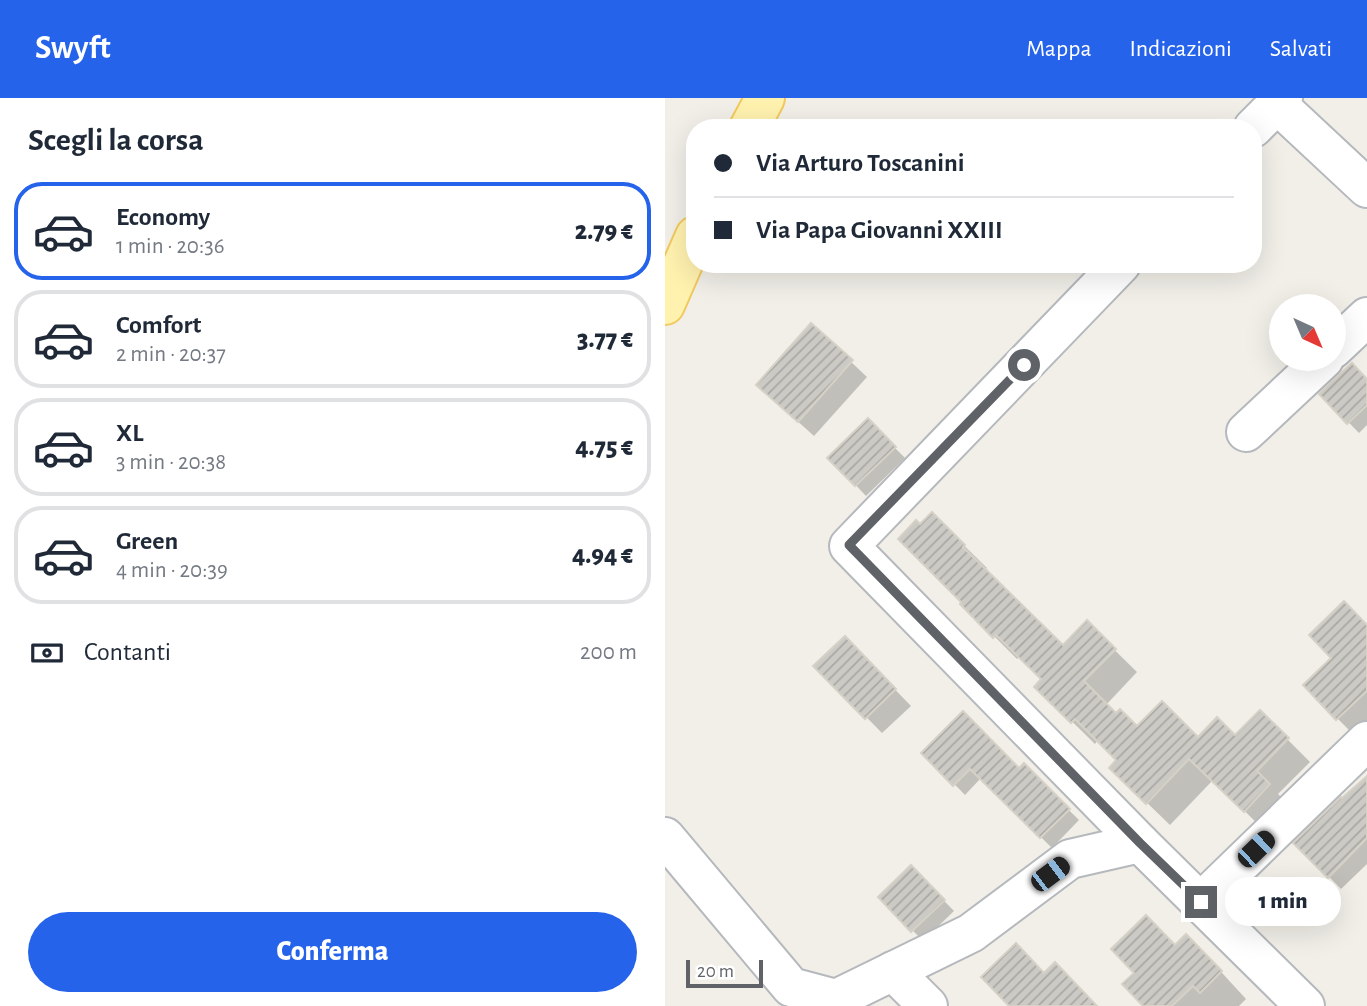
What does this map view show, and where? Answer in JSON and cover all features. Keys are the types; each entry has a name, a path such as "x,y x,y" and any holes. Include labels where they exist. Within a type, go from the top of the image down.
{"main road":[{"path":"754,119 765,98"},
{"path":"665,305 686,257"}],"street":[{"path":"1271,110 1367,188"},
{"path":"1112,273 849,545 1140,843 1305,1006"},
{"path":"1346,337 1367,317"},
{"path":"1246,432 1311,371"},
{"path":"1201,902 1367,741"},
{"path":"665,837 791,987 836,999 971,933 1070,859 1140,843"},
{"path":"893,971 928,1006"}],"building":[{"path":"811,323 853,360 798,422 756,385"},
{"path":"1352,363 1367,379 1367,405 1347,424 1319,394"},
{"path":"868,418 896,447 855,486 827,458"},
{"path":"932,512 965,545 963,547 1063,645 1087,620 1116,649 1084,681 1116,713 1120,709 1137,726 1162,701 1198,737 1217,717 1235,735 1260,710 1289,738 1257,771 1270,784 1244,812 1189,759 1146,804 1109,768 1116,760 1075,719 1071,723 1034,687 1041,679 996,635 993,638 898,539 916,520 920,524"},
{"path":"1344,601 1367,625 1367,691 1336,720 1303,685 1331,658 1309,635"},
{"path":"845,636 896,689 865,719 813,666"},
{"path":"963,711 1019,768 1024,763 1070,809 1040,838 970,769 953,786 921,753"},
{"path":"1367,776 1367,838 1328,878 1293,843"},
{"path":"911,865 945,900 911,932 878,897"},
{"path":"1146,915 1175,945 1186,934 1222,971 1200,993 1193,986 1172,1006 1143,1006 1122,984 1134,973 1111,949"},
{"path":"1016,943 1044,973 1055,962 1097,1006 1009,1006 981,977"}],"route":[{"path":"1024,365 849,545 1201,902"}]}
